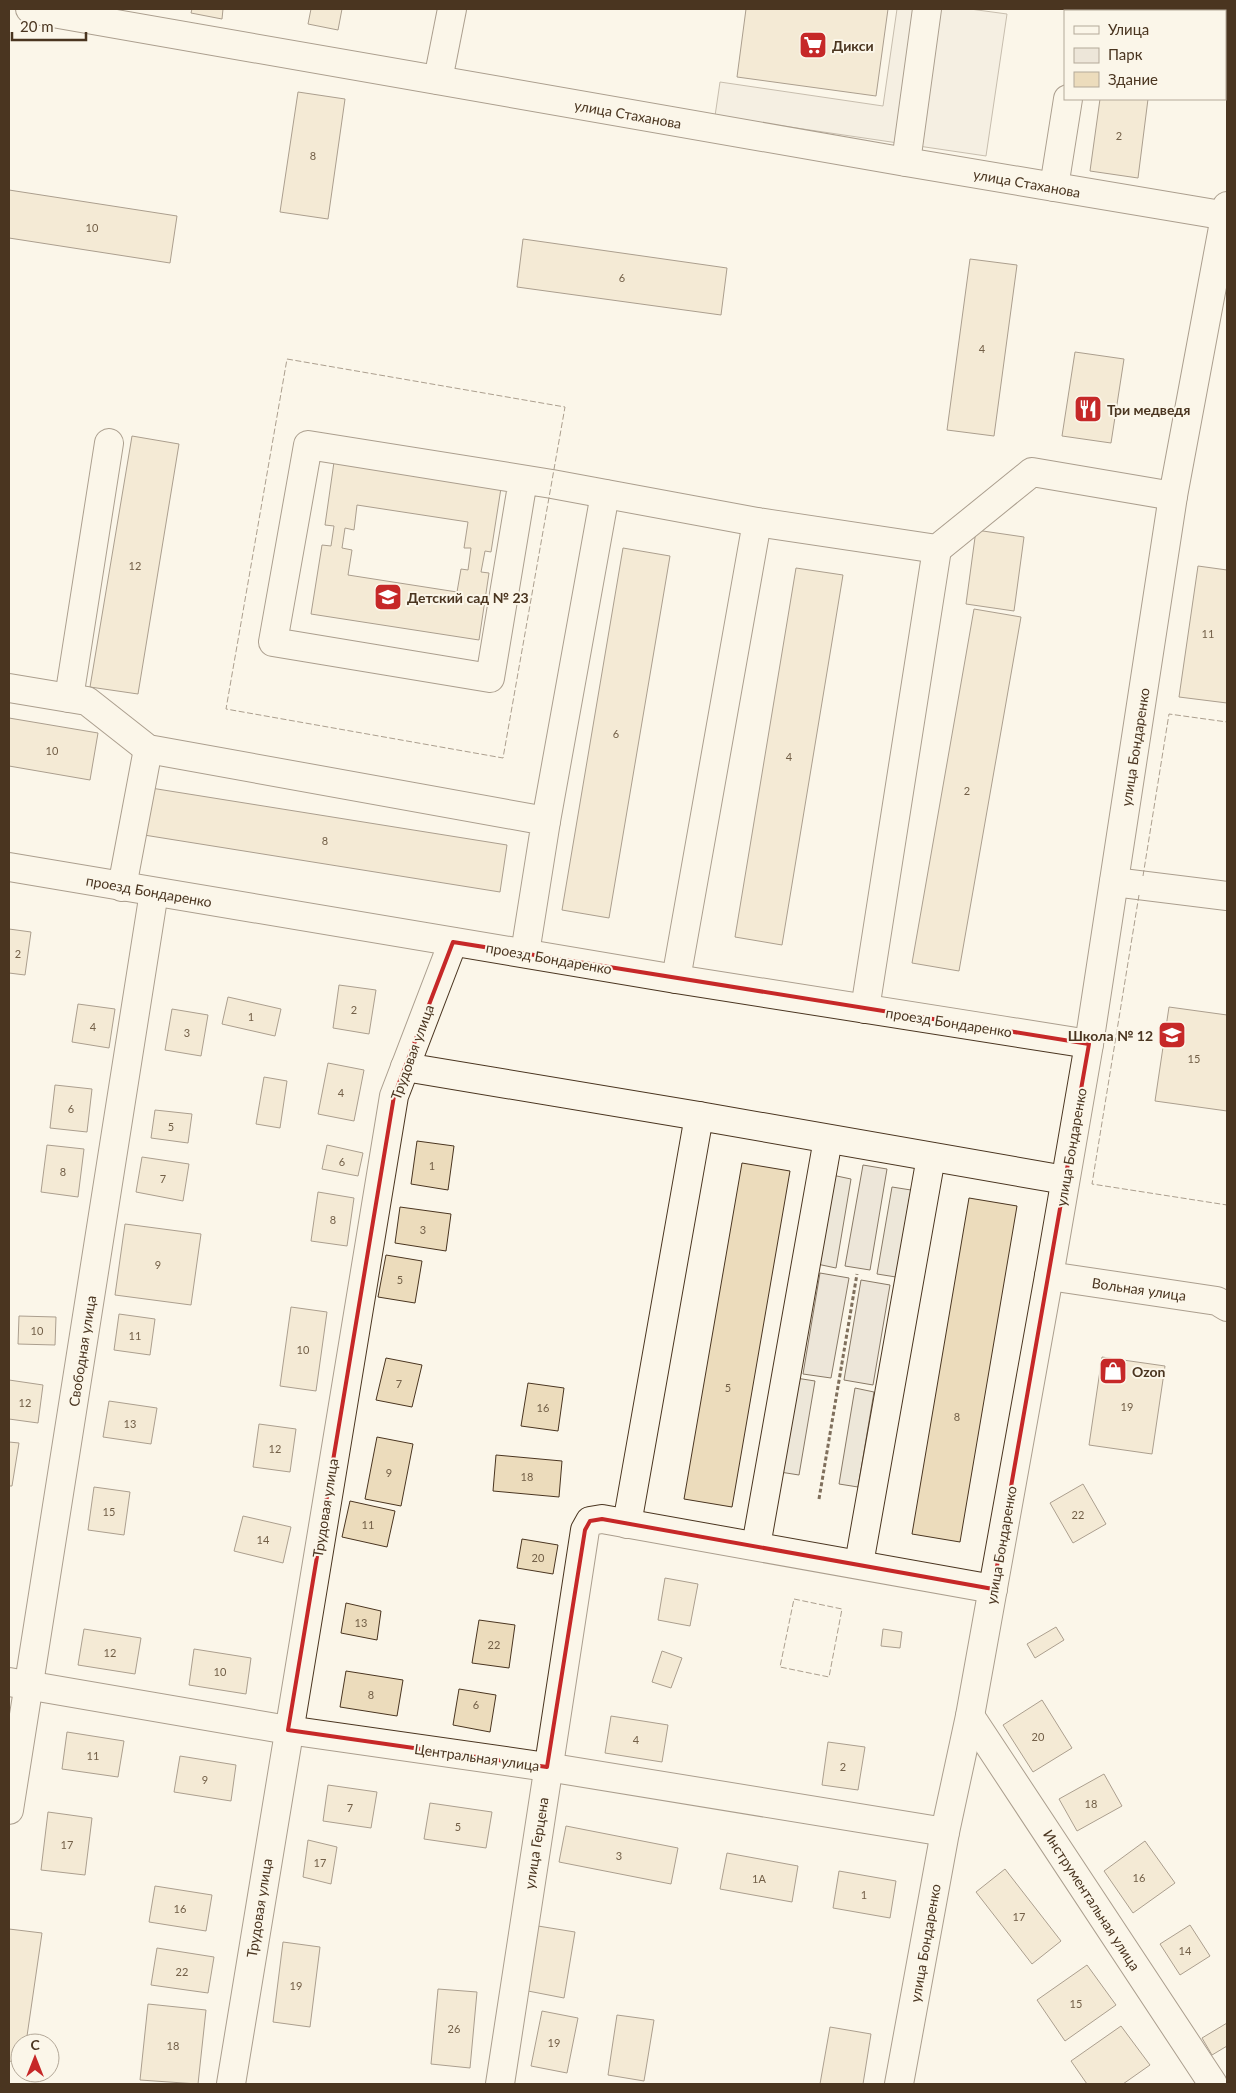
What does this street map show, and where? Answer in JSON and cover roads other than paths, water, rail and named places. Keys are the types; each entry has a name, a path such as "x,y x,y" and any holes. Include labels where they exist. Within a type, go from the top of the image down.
{"street":[{"name":"улица Стаханова","path":"30,9 906,162 1227,213"},
{"path":"438,80 452,9"},
{"path":"906,162 927,9"},
{"path":"1054,187 1068,100"},
{"name":"улица Бондаренко","path":"899,2084 945,1832 970,1716 1049,1276 1089,1044 1173,496 1227,213"},
{"path":"69,698 109,443"},
{"path":"523,480 490,678 272,642 308,445 523,480 605,494 758,522 937,549"},
{"path":"864,1009 937,549 1032,472 1173,496"},
{"path":"525,953 546,821 605,494"},
{"path":"676,979 758,522"},
{"path":"9,688 87,701 148,749 546,821"},
{"path":"122,887 148,749"},
{"name":"проезд Бондаренко","path":"9,867 676,979 1089,1044"},
{"path":"1114,882 1227,896"},
{"name":"Свободная улица","path":"9,1810 19,1684 154,892"},
{"name":"Трудовая улица","path":"231,2084 394,1096 453,942"},
{"path":"405,1067 1065,1180"},
{"path":"699,1116 627,1524 993,1588"},
{"path":"756,1546 828,1138"},
{"path":"859,1564 931,1156"},
{"name":"Вольная улица","path":"1049,1276 1217,1301 1227,1307"},
{"name":"улица Герцена","path":"500,2084 585,1530 590,1521 602,1519 627,1524"},
{"name":"Центральная улица","path":"19,1684 288,1730 548,1767 945,1832"},
{"name":"Инструментальная улица","path":"970,1716 1213,2084"}],"place":[{"name":"Дикси","path":"813,45"},
{"name":"Три медведя","path":"1088,409"},
{"name":"Детский сад № 23","path":"388,597"},
{"name":"Школа № 12","path":"1172,1035"},
{"name":"Ozon","path":"1113,1371"}]}
